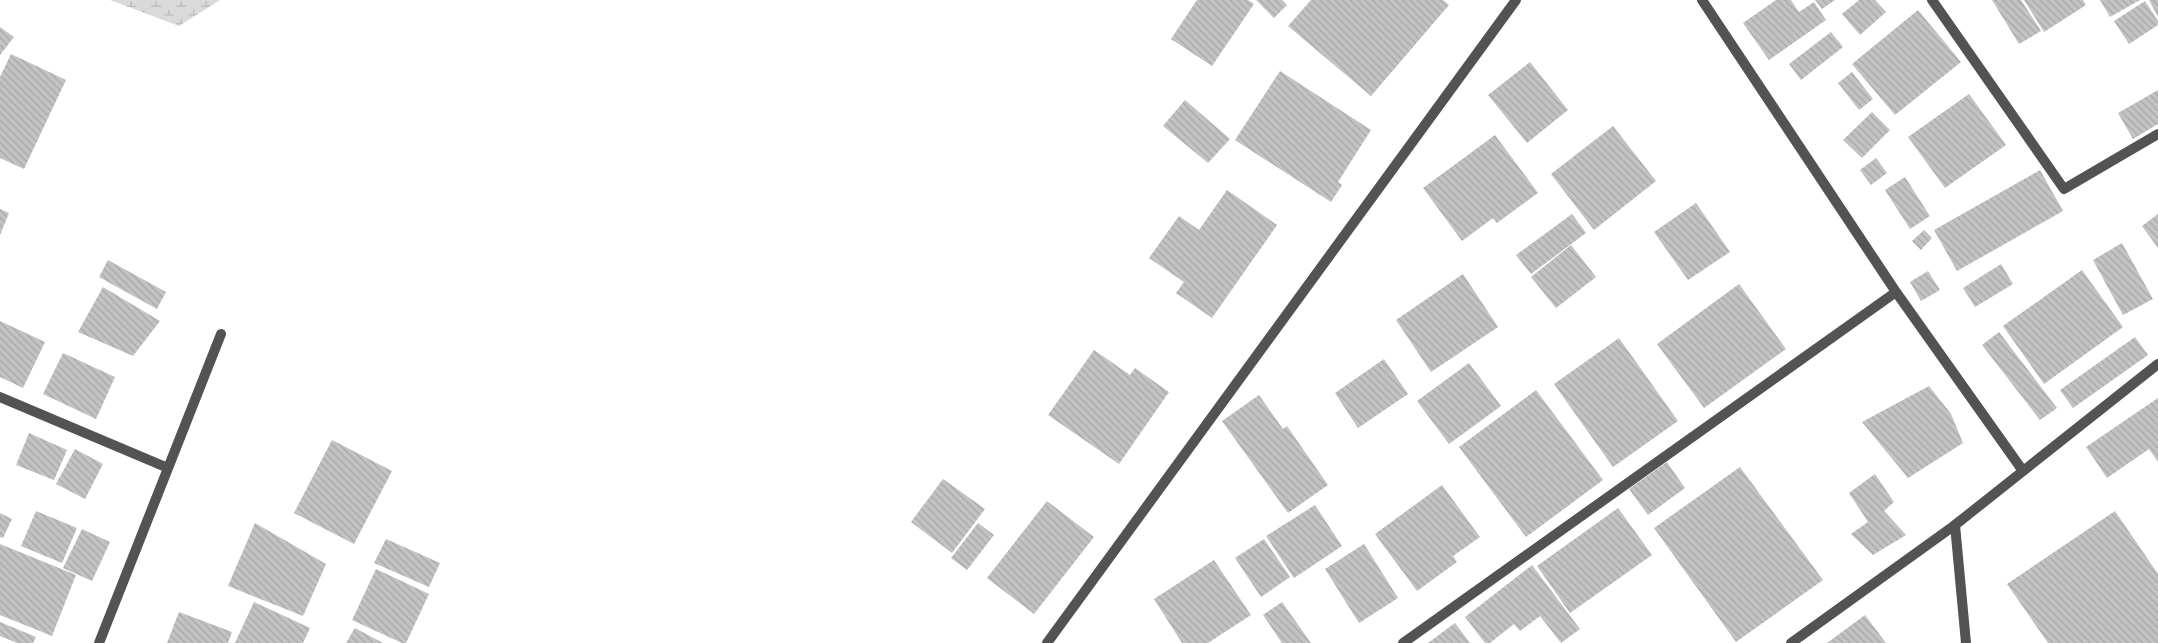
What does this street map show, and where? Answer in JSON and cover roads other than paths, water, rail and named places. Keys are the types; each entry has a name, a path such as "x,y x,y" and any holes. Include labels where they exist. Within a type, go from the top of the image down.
{"street":[{"path":"1047,643 1516,0"},
{"path":"1702,0 1896,292 2023,471"},
{"path":"1932,0 2064,189 2158,134"},
{"path":"1403,643 1896,292"},
{"path":"99,643 221,334"},
{"path":"1790,643 1955,525 2158,364"},
{"path":"0,397 168,468"},
{"path":"1955,525 1966,643"}]}
